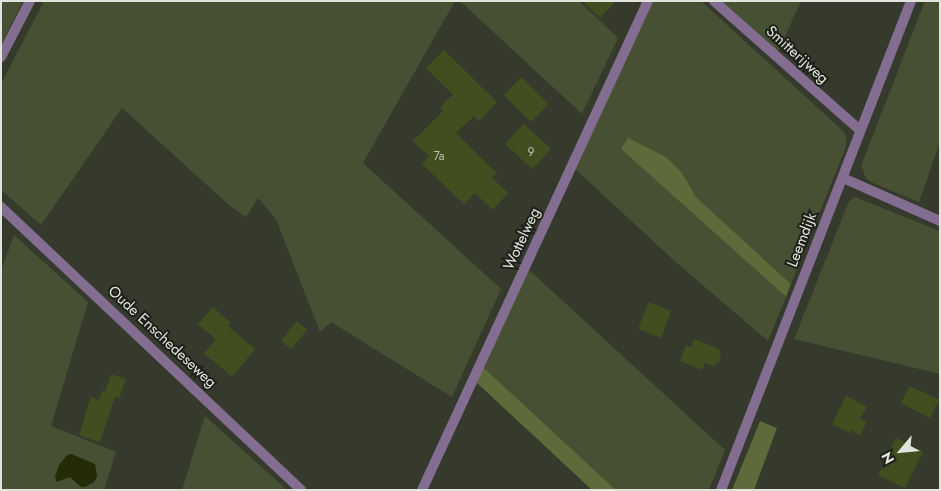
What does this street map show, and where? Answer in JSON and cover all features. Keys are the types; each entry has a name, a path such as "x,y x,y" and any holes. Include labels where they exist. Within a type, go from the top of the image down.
{"street":[{"path":"1,56 30,1"},
{"name":"Wottelweg","path":"422,490 648,1"},
{"name":"Smitterijweg","path":"714,1 860,130"},
{"name":"Leemdijk","path":"721,490 911,1"},
{"path":"843,178 940,221"},
{"name":"Oude Enschedeseweg","path":"1,207 301,490"}],"shaded area":[{"path":"1,1 23,1 1,45"},
{"path":"44,1 455,1 363,163 501,289 452,397 331,322 320,332 276,219 258,198 246,217 230,206 122,108 41,225 1,190 1,84"},
{"path":"460,1 579,1 618,38 582,114"},
{"path":"652,1 701,1 843,131 847,138 845,149 791,284 696,197 683,174 621,149 786,297 768,341 678,264 575,169"},
{"path":"720,1 801,1 777,54"},
{"path":"925,1 940,1 940,142 919,202 873,183 866,178 861,166"},
{"path":"628,138 666,157 683,174 696,197 791,284 786,297 621,149"},
{"path":"855,197 940,231 940,374 794,339 849,201"},
{"path":"14,235 88,302 51,426 116,452 104,490 1,490 1,271","holes":["71,454 95,464 97,476 94,482 79,485 75,480 58,470 65,458"]},
{"path":"528,269 725,450 709,490 616,490 483,367"},
{"path":"483,367 616,490 592,490 476,382"},
{"path":"205,416 287,490 182,490"},
{"path":"760,421 777,428 754,490 732,490"},
{"path":"71,454 95,464 97,476 94,482 81,487 70,477 57,482 55,477 59,465 67,455"}],"building":[{"path":"582,1 616,1 600,18"},
{"path":"444,50 497,102 479,121 474,116 456,133 497,173 492,178 508,193 493,210 475,193 464,204 422,164 429,156 413,141 443,111 440,107 453,95 426,68"},
{"path":"521,77 548,104 531,122 504,95"},
{"path":"524,124 551,149 532,169 505,144"},
{"path":"649,302 671,311 661,338 638,329"},
{"path":"213,307 231,323 228,326 255,349 232,377 204,353 216,339 198,324"},
{"path":"297,321 307,330 291,349 281,341"},
{"path":"694,339 719,349 721,358 719,362 713,366 705,363 702,370 680,361 686,345 691,347"},
{"path":"111,374 126,379 119,398 115,397 100,442 79,435 91,397 99,400 102,391 105,392"},
{"path":"910,386 939,400 930,418 901,403"},
{"path":"846,396 867,407 860,419 867,422 860,435 851,430 849,433 832,424"},
{"path":"896,438 923,452 905,488 878,475"}]}
